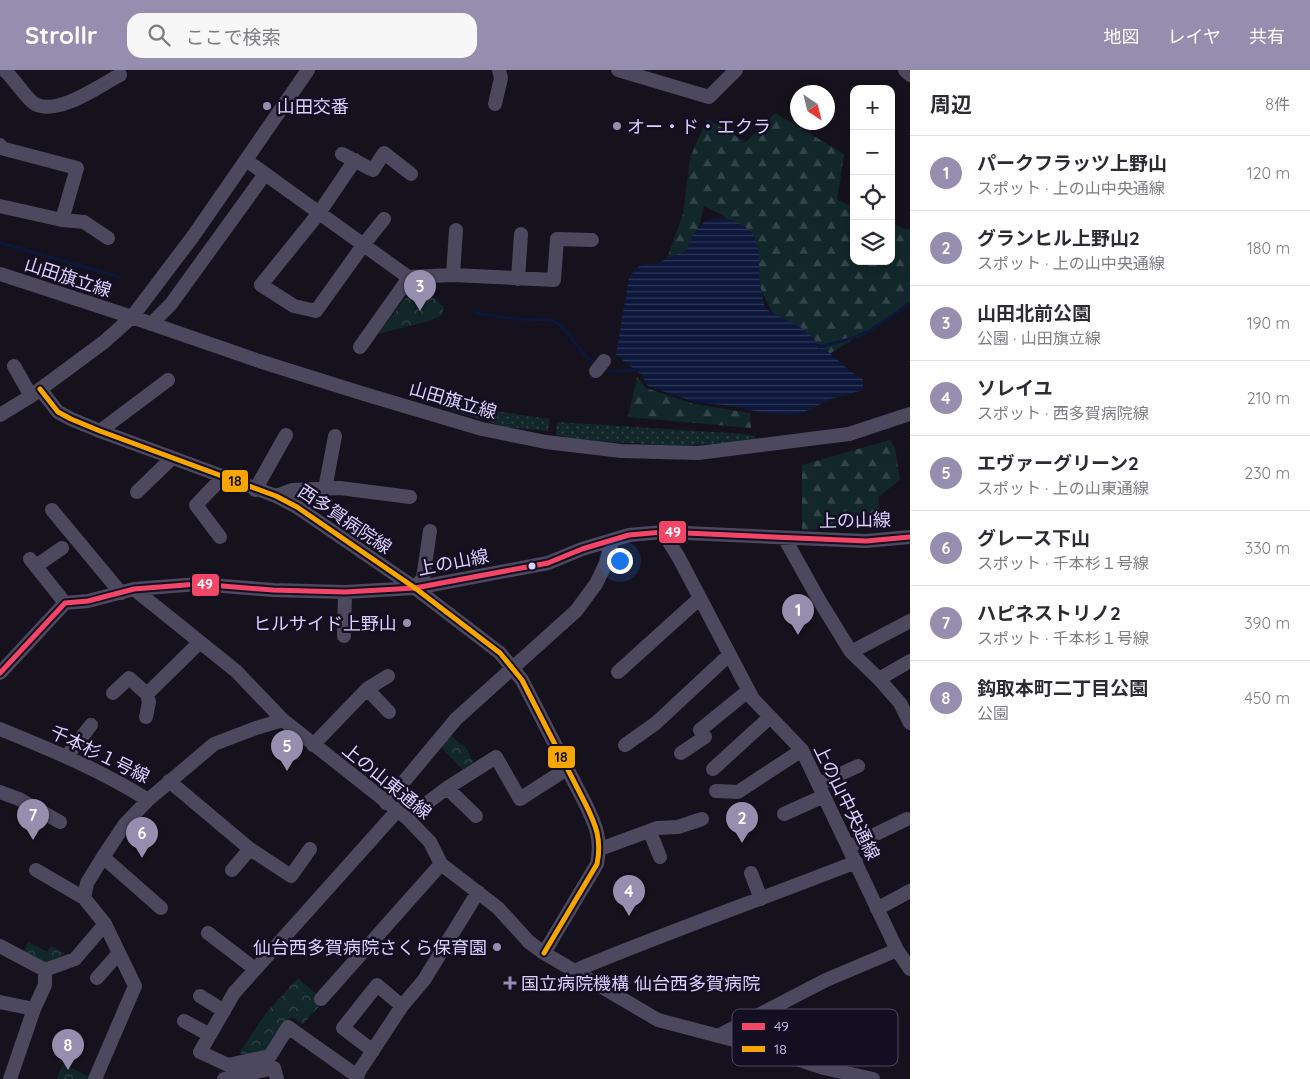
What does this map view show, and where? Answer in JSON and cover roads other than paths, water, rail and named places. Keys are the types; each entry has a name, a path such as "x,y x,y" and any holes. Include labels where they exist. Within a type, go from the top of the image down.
{"street":[{"path":"4,70 35,104 50,106 69,102 120,75"},
{"path":"0,415 104,342 132,317 165,274 308,70"},
{"path":"495,104 501,78 499,70"},
{"path":"618,70 709,97 736,70"},
{"path":"905,70 910,75"},
{"path":"0,145 1,148 77,168 62,220"},
{"path":"342,154 373,170 384,153 411,174"},
{"path":"246,160 408,277 453,275 554,280 557,239 592,240"},
{"path":"355,160 319,214 261,285 294,306 316,311 384,219"},
{"path":"151,324 171,304 265,174"},
{"path":"0,206 62,220 84,222 108,238"},
{"path":"453,275 456,230"},
{"path":"518,278 521,234"},
{"name":"山田旗立線","path":"0,274 259,361 482,429 546,442 621,451 698,453 849,434 910,414"},
{"path":"360,347 408,277"},
{"name":"西多賀病院線","path":"14,366 35,392 58,412 100,432 222,478 276,496 297,507 414,588 500,653 522,680 568,768 595,824 600,849"},
{"path":"100,432 168,380"},
{"path":"255,490 286,436"},
{"path":"325,489 335,436"},
{"path":"138,492 172,458"},
{"path":"220,537 196,505 222,478"},
{"path":"276,496 292,490 340,488 410,497"},
{"name":"上の山東通線","path":"52,510 128,591 236,670 283,720 397,811 430,842 441,864 498,908 529,942 544,953 658,1020 732,1040"},
{"path":"414,588 423,578 430,531"},
{"name":"上の山線","path":"65,603 88,601 128,591 198,584 273,590 345,592 414,588 548,563 582,549 629,535 663,532 785,539 866,541 910,538"},
{"name":"上の山中央通線","path":"663,532 679,558 753,699 802,750 897,950 910,969"},
{"path":"785,539 820,602 851,652 900,703 910,723"},
{"path":"478,892 424,980 402,1006 356,1078 288,1028 270,1056 228,1065 200,1052 234,993 397,811 456,719 514,669 576,611 596,584 606,563 612,541"},
{"path":"0,673 65,603 33,562 62,548"},
{"path":"344,636 345,592"},
{"path":"618,672 700,598"},
{"path":"851,652 910,621"},
{"path":"147,694 200,642"},
{"path":"625,745 656,723 729,656"},
{"path":"879,679 910,661"},
{"path":"313,745 367,689 388,676"},
{"path":"113,692 129,678 147,694 149,702 146,717"},
{"path":"367,689 389,712"},
{"path":"681,753 705,737 700,730 748,691"},
{"path":"714,769 770,717"},
{"name":"千本杉１号線","path":"0,729 67,756 124,784 148,800 168,781 214,744 283,720"},
{"path":"67,756 91,726"},
{"path":"716,791 738,792 802,750"},
{"path":"397,811 447,788 496,757 520,799 568,768"},
{"path":"784,814 858,766"},
{"path":"168,781 250,849 291,876 310,849"},
{"path":"447,788 476,816"},
{"path":"0,792 19,799 60,822"},
{"path":"84,898 87,883 103,857 125,824 148,800"},
{"path":"849,847 907,819"},
{"path":"544,953 596,864 600,849 657,828 678,827 702,820"},
{"path":"650,832 660,857"},
{"path":"232,870 250,849"},
{"path":"103,857 161,908"},
{"path":"574,971 626,949 856,862"},
{"path":"320,999 441,864"},
{"path":"36,870 84,898 105,924 135,986 95,1079"},
{"path":"751,873 761,898"},
{"path":"878,909 910,892"},
{"path":"0,946 45,970 76,959 105,924"},
{"path":"208,933 255,969"},
{"path":"770,1009 826,980 897,950"},
{"path":"97,978 119,953"},
{"path":"10,1079 34,1009 45,985 45,970"},
{"path":"373,1051 343,1028 377,985 402,1006"},
{"path":"200,996 224,1011"},
{"path":"0,1002 34,1009"},
{"path":"184,1021 210,1035"},
{"path":"718,1036 732,1029"},
{"name":"上の山東通線","path":"817,1066 873,1079"},
{"path":"224,1079 274,1068 277,1079"}],"water":[{"path":"719,218 741,224 755,238 759,254 759,277 765,309 800,327 851,372 863,379 863,390 831,399 802,413 789,415 764,413 733,406 695,402 648,386 642,375 616,355 629,278 635,269 644,264 655,264 685,251 694,234 706,220"}],"waterway":[{"path":"0,243 119,277"},
{"path":"819,347 853,338 870,331 910,303"},
{"path":"475,313 516,319 552,320 562,327 586,356 597,364"},
{"path":"603,367 611,372 638,370"}],"place":[{"name":"山田交番","path":"267,106"},
{"name":"オー・ド・エクラ","path":"617,126"},
{"name":"山田北前公園","path":"420,311"},
{"name":"ヒルサイド上野山","path":"407,623"},
{"name":"パークフラッツ上野山","path":"798,635"},
{"name":"エヴァーグリーン2","path":"287,771"},
{"name":"ハピネストリノ2","path":"33,840"},
{"name":"グランヒル上野山2","path":"742,843"},
{"name":"グレース下山","path":"142,858"},
{"name":"ソレイユ","path":"629,916"},
{"name":"仙台西多賀病院さくら保育園","path":"497,947"},
{"name":"国立病院機構 仙台西多賀病院","path":"510,983"},
{"name":"鈎取本町二丁目公園","path":"68,1070"}]}
